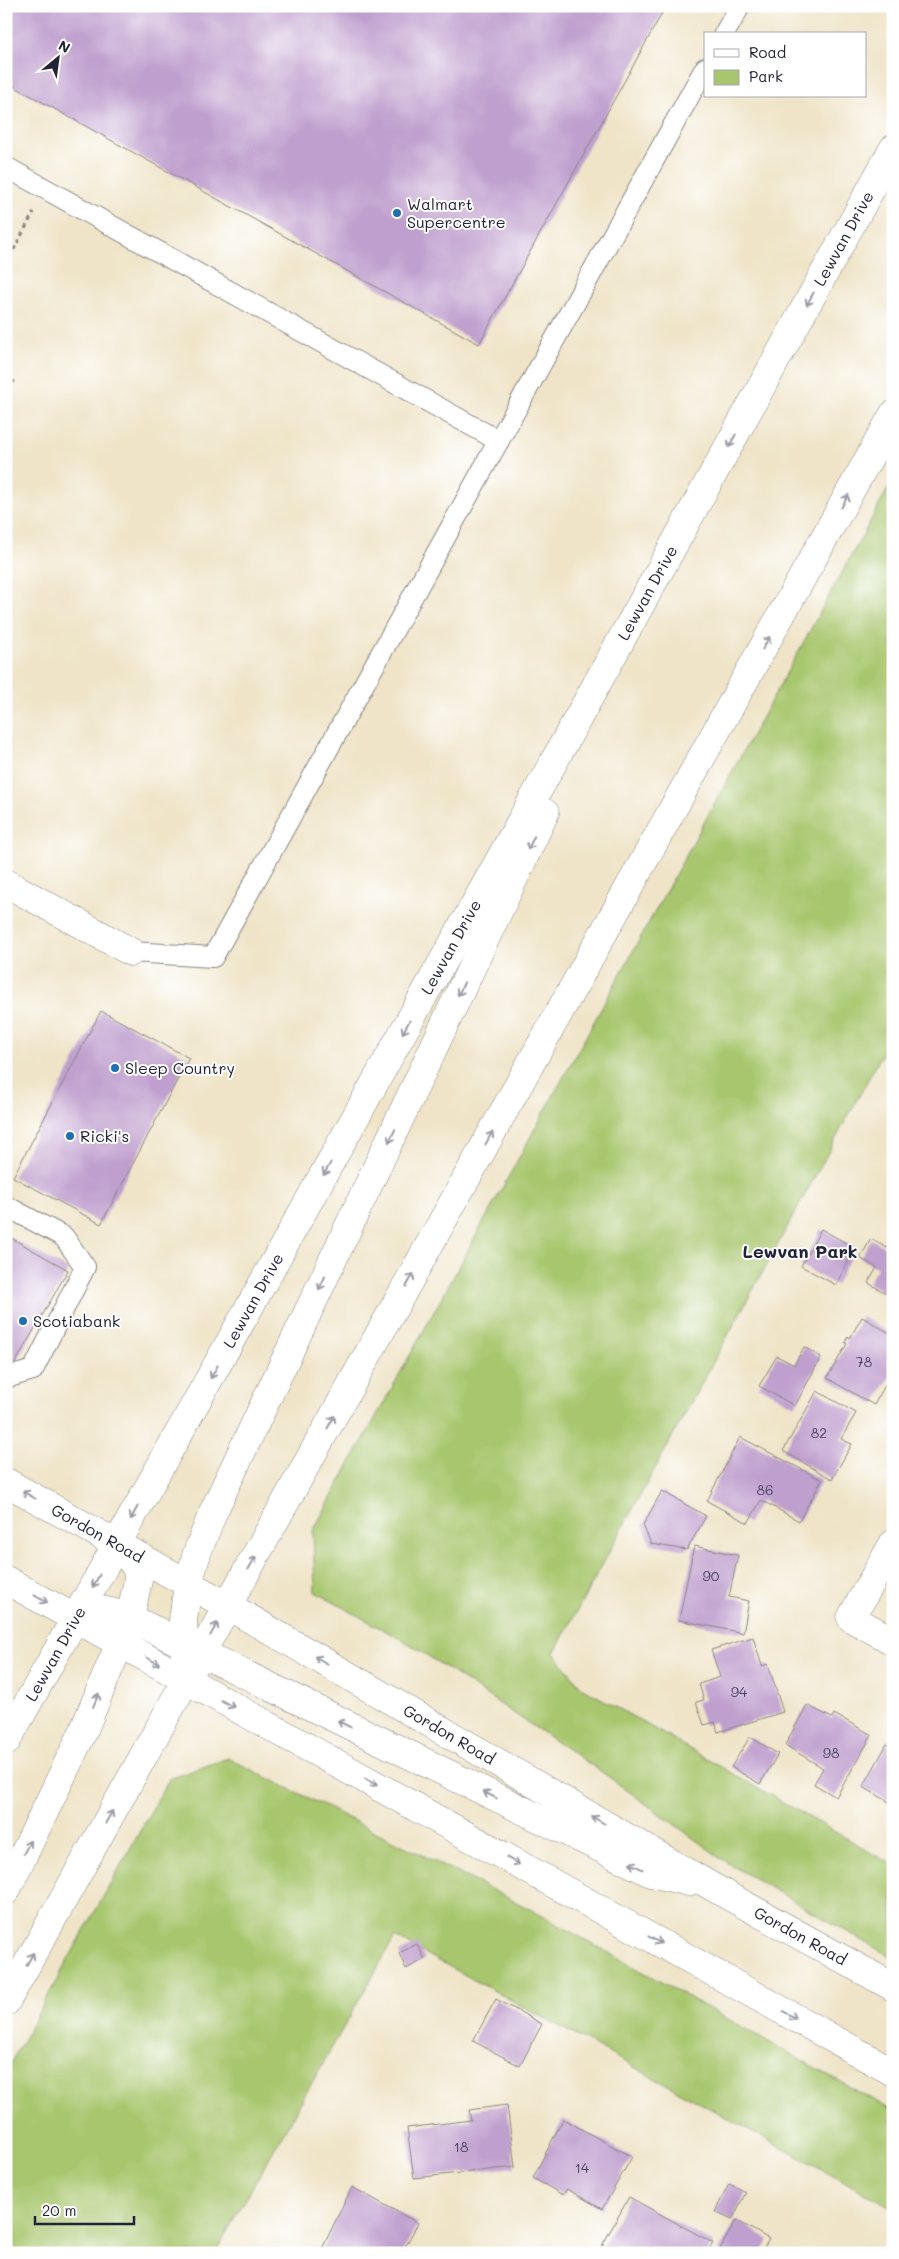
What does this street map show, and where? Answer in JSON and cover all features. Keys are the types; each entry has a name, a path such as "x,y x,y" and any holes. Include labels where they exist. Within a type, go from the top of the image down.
{"main road":[{"name":"Lewvan Drive","path":"6,1742 657,577 893,149"},
{"path":"6,2002 186,1680 193,1649 228,1606 893,415"},
{"path":"193,1649 183,1621 188,1584 197,1553 214,1510 657,577"},
{"path":"6,883 131,952"},
{"name":"Gordon Road","path":"6,1482 228,1606 716,1889 893,1987"},
{"path":"6,1891 83,1732 130,1618 138,1580 137,1568 117,1544"},
{"path":"893,1544 851,1618 893,1642"},
{"path":"6,1580 893,2072"},
{"path":"75,1618 89,1611 104,1610 130,1618 651,1874 716,1889"}],"lane":[{"path":"725,32 740,6"},
{"path":"131,952 213,957 704,70"},
{"path":"6,167 499,441"},
{"path":"6,1206 64,1237 85,1267 33,1370 6,1378"}],"path":[{"path":"6,264 46,189"},
{"path":"6,378 15,382"}],"green space":[{"path":"893,480 893,1034 554,1653 581,1687 893,1865 893,1958 729,1864 606,1775 413,1646 315,1592 313,1531"},
{"path":"228,1758 530,1909 893,2111 893,2208 395,1937 215,2253 6,2253 6,2071 169,1779"}],"building":[{"name":"Walmart Supercentre","path":"6,6 666,6 479,344 6,82"},
{"path":"101,1011 189,1058 101,1224 13,1177"},
{"path":"821,1229 855,1248 836,1285 801,1266"},
{"name":"Scotiabank","path":"6,1235 68,1270 9,1374 6,1372"},
{"path":"893,1238 893,1297 868,1283 877,1268 860,1258 871,1239 887,1248"},
{"path":"862,1317 893,1335 893,1358 888,1366 893,1368 893,1371 874,1405 827,1378 847,1344 845,1343 848,1336 850,1338"},
{"path":"804,1347 821,1357 795,1406 759,1386 777,1356 794,1365"},
{"path":"817,1391 856,1413 841,1439 852,1444 832,1479 783,1451"},
{"path":"740,1437 822,1480 799,1521 761,1500 748,1523 707,1501"},
{"path":"662,1491 706,1516 687,1550 651,1544 643,1525"},
{"path":"694,1546 738,1555 729,1597 749,1601 743,1633 679,1620"},
{"path":"753,1637 762,1666 768,1664 783,1712 718,1732 715,1722 704,1725 696,1702 704,1700 699,1684 720,1677 711,1650"},
{"path":"807,1705 832,1718 834,1714 872,1735 836,1797 814,1784 823,1768 785,1745"},
{"path":"750,1737 778,1754 760,1784 731,1767"},
{"path":"887,1744 893,1747 893,1804 863,1787"},
{"path":"417,1944 425,1959 406,1969 399,1953"},
{"path":"496,1999 542,2024 520,2066 473,2041"},
{"path":"507,2105 515,2167 414,2178 407,2128 471,2120 469,2110"},
{"path":"563,2119 632,2157 602,2209 567,2189 563,2195 533,2178"},
{"path":"729,2184 746,2192 732,2220 715,2212"},
{"path":"352,2187 418,2223 402,2253 320,2253"},
{"path":"629,2197 713,2243 707,2253 598,2253"},
{"path":"736,2220 769,2239 761,2253 718,2253"}],"place":[{"name":"Walmart Supercentre","path":"397,213"},
{"name":"Sleep Country","path":"115,1068"},
{"name":"Ricki's","path":"70,1136"},
{"name":"Scotiabank","path":"23,1321"}],"district":[{"name":"Lewvan Park","path":"800,1252"}]}
